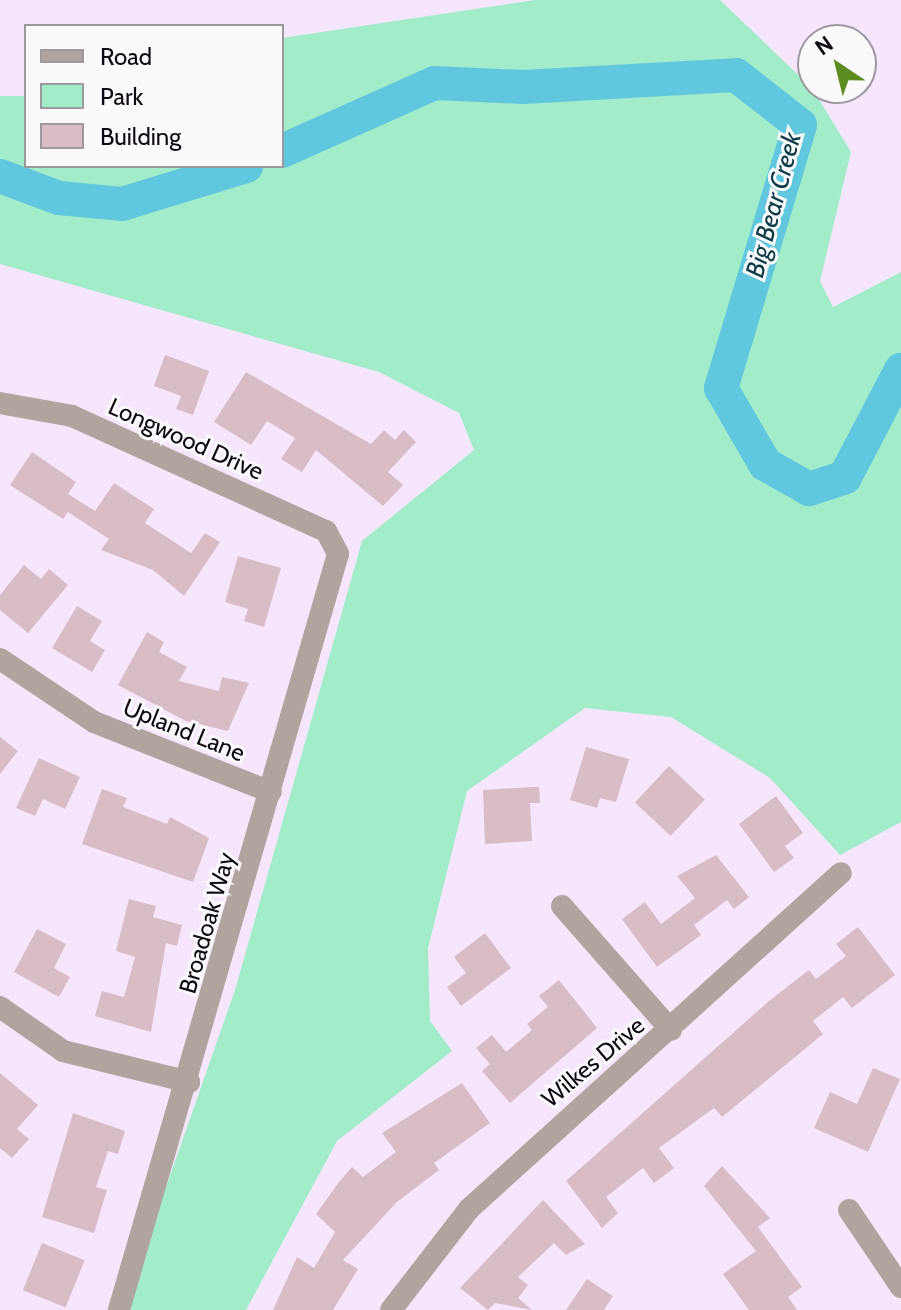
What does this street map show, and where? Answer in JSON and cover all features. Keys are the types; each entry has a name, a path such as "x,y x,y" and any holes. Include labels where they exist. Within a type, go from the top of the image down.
{"street":[{"name":"Longwood Drive","path":"0,403 72,416 326,531 337,548"},
{"name":"Broadoak Way","path":"119,1310 189,1082 337,548"},
{"name":"Upland Lane","path":"0,659 94,722 271,792"},
{"name":"Wilkes Drive","path":"397,1308 469,1209 671,1030 841,873"},
{"path":"562,906 671,1030"},
{"path":"0,1007 63,1051 189,1082"},
{"path":"849,1210 901,1287"}],"green space":[{"path":"535,0 720,0 797,74 797,104 822,104 851,152 820,281 833,307 901,272 901,822 840,855 770,778 671,717 585,708 467,791 428,948 430,1021 452,1051 337,1141 246,1310 123,1310 235,990 362,541 474,450 459,413 379,372 0,264 0,96 24,96 24,168 284,168 284,38"}],"building":[{"path":"165,355 209,371 193,415 176,409 181,396 154,386"},
{"path":"246,372 371,444 384,430 395,440 404,430 416,442 388,472 403,485 383,506 316,450 302,472 281,459 295,438 267,421 251,445 214,422"},
{"path":"32,452 76,482 68,494 95,511 114,483 154,509 145,523 191,553 205,533 220,542 184,596 153,570 101,550 109,539 68,512 63,519 10,485"},
{"path":"238,556 281,568 264,627 244,621 248,609 225,602"},
{"path":"24,565 41,579 49,569 68,585 28,633 0,610 0,595"},
{"path":"77,606 102,621 90,641 105,650 92,672 52,648"},
{"path":"147,632 164,642 159,652 187,667 179,681 219,691 222,677 249,683 228,731 186,721 118,685"},
{"path":"0,737 18,751 0,774"},
{"path":"586,747 629,759 616,802 600,798 597,808 570,800"},
{"path":"39,758 80,777 65,809 43,799 35,816 16,808"},
{"path":"669,766 705,799 671,836 635,803"},
{"path":"539,787 540,803 530,803 532,841 485,844 483,790"},
{"path":"102,789 127,798 123,807 167,824 170,817 209,838 193,882 82,844"},
{"path":"776,796 803,833 785,846 794,858 774,872 739,824"},
{"path":"716,855 749,897 734,909 727,900 694,925 701,935 657,967 622,919 645,902 661,924 695,898 677,876"},
{"path":"129,899 156,906 153,917 182,925 177,946 166,943 151,1032 95,1016 102,991 124,997 135,957 116,951"},
{"path":"858,927 895,975 852,1008 843,997 813,1021 823,1034 722,1117 714,1108 659,1148 674,1168 654,1183 643,1168 606,1197 618,1213 602,1228 566,1181 769,1001 809,970 816,979 846,956 836,944"},
{"path":"37,929 66,944 54,968 70,977 59,997 14,972"},
{"path":"485,933 511,968 461,1006 447,987 466,973 454,957"},
{"path":"559,980 597,1028 510,1103 482,1071 490,1064 476,1048 492,1035 506,1052 532,1030 527,1024 548,1007 539,996"},
{"path":"873,1068 900,1079 868,1152 814,1128 830,1092 857,1104"},
{"path":"0,1073 38,1105 17,1129 29,1139 12,1158 0,1148"},
{"path":"462,1083 490,1123 434,1163 439,1170 397,1202 343,1260 358,1269 333,1310 273,1310 297,1257 314,1268 335,1232 316,1214 339,1182 352,1167 363,1177 396,1152 382,1133"},
{"path":"73,1113 125,1131 118,1154 108,1151 96,1187 107,1190 94,1233 42,1217"},
{"path":"722,1166 770,1218 758,1227 802,1287 788,1297 797,1310 749,1310 723,1274 756,1251 704,1186"},
{"path":"543,1200 585,1244 566,1255 554,1243 518,1277 528,1285 518,1298 532,1310 495,1303 488,1310 460,1288"},
{"path":"42,1243 85,1260 66,1308 23,1290"},
{"path":"587,1279 613,1296 604,1310 566,1310"}],"waterway":[{"name":"Big Bear Creek","path":"284,150 435,83 523,87 736,75 800,125 721,388 765,464 809,489 845,477 901,370"},
{"name":"Big Bear Creek","path":"0,176 59,198 122,204 239,168"}]}
